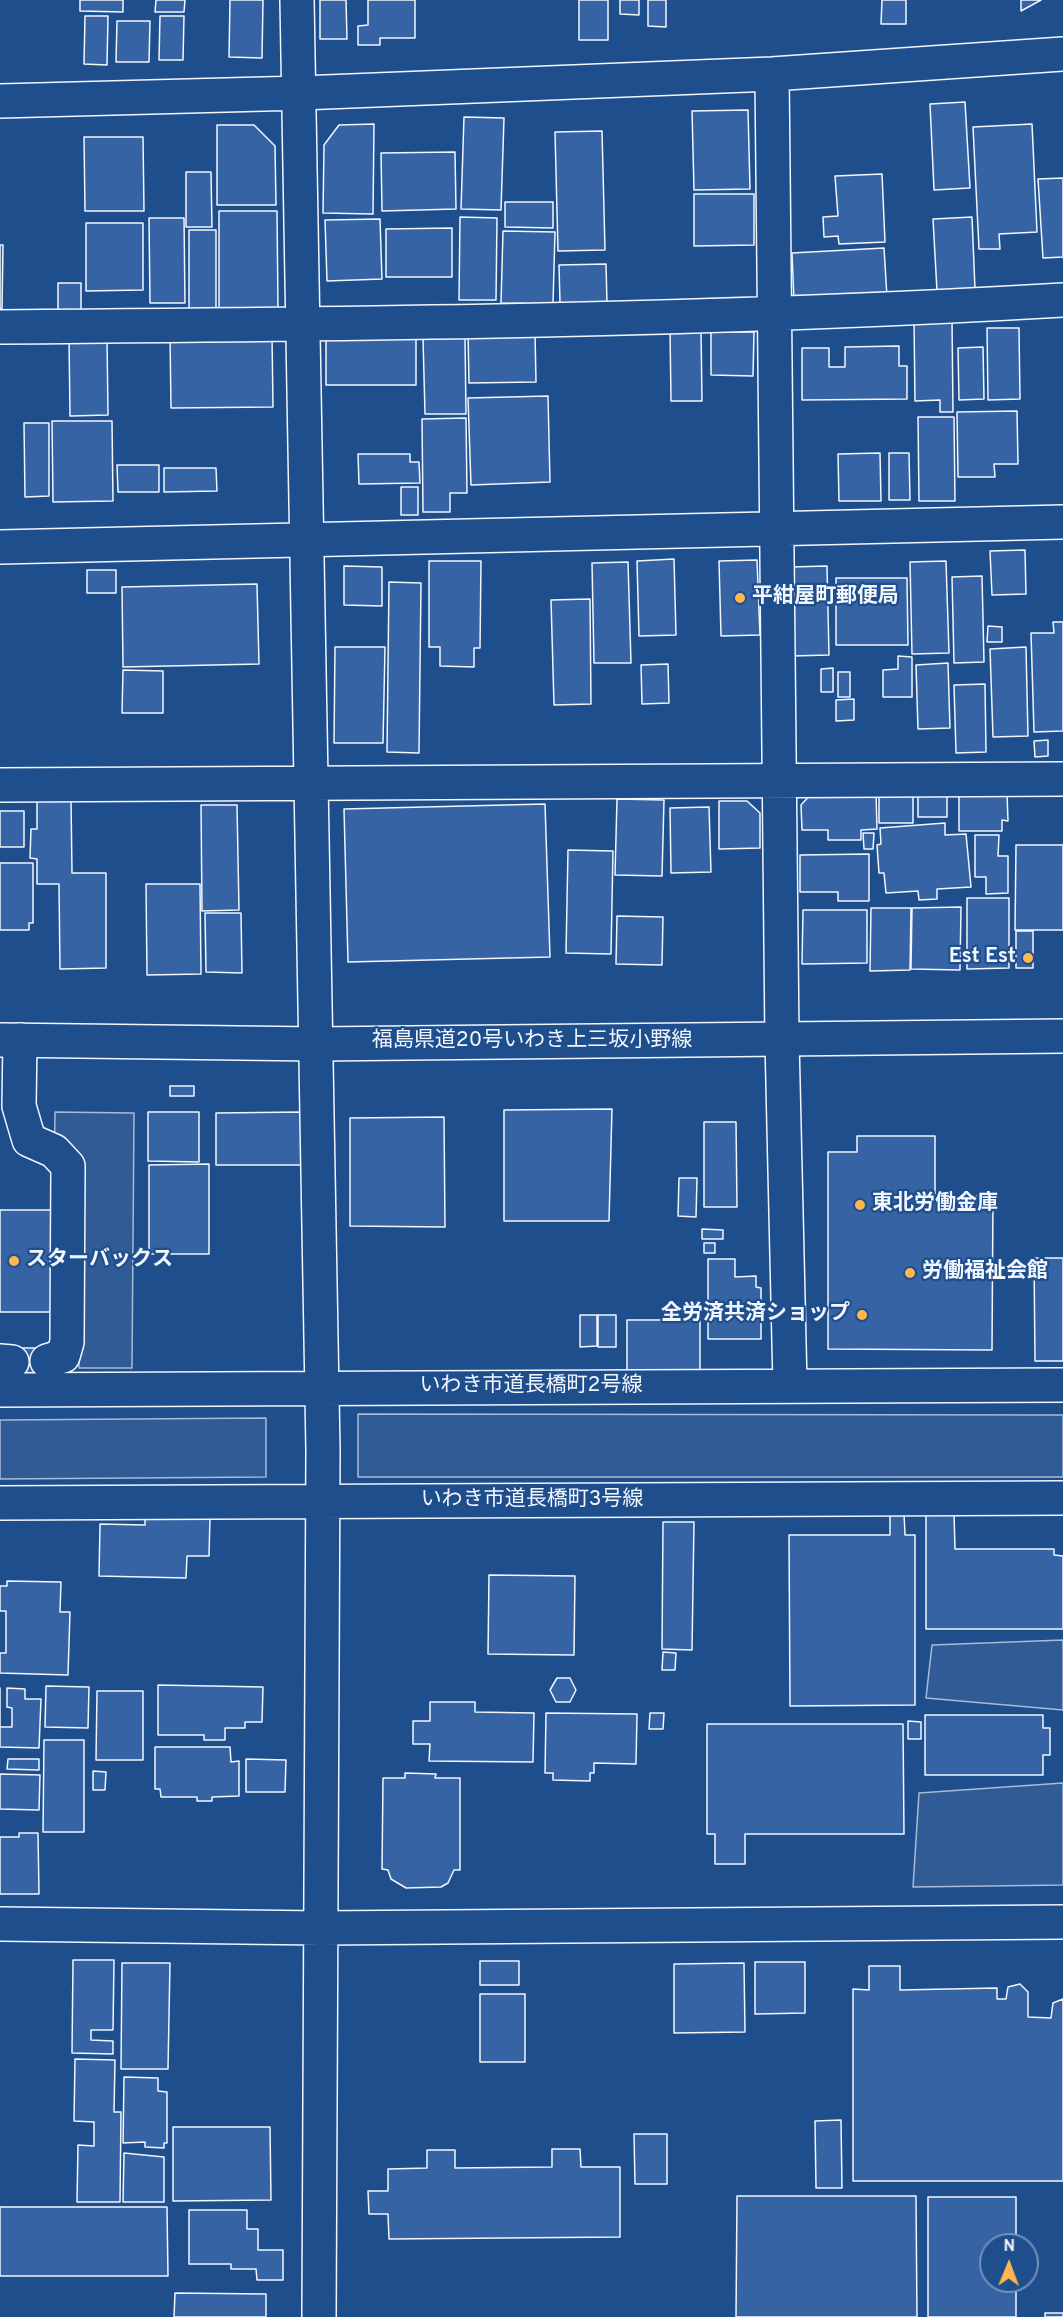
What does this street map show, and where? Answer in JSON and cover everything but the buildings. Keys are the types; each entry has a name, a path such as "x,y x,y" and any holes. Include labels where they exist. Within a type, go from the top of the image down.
{"street":[{"path":"297,0 301,93 322,1388 319,2317"},
{"path":"0,101 301,93 772,74 1063,54"},
{"path":"772,74 782,1040 790,1385"},
{"path":"0,327 304,324 774,314 1063,300"},
{"path":"0,547 1063,522"},
{"path":"0,785 1063,778"},
{"name":"福島県道20号いわき上三坂小野線","path":"10,1040 317,1044 1063,1036"},
{"path":"10,1040 9,1115 29,1140 54,1151 68,1166 67,1342 63,1356 47,1361"},
{"name":"いわき市道長橋町2号線","path":"4,1371 322,1388 1063,1385"},
{"name":"いわき市道長橋町3号線","path":"0,1503 1063,1498"},
{"path":"0,1924 321,1928 1063,1922"}],"shaded area":[{"path":"55,1112 134,1113 132,1368 79,1368 80,1185 54,1184"},
{"path":"358,1414 1063,1415 1063,1477 358,1477"},
{"path":"266,1418 266,1477 0,1479 0,1420"},
{"path":"1063,1640 1063,1710 926,1698 932,1645"},
{"path":"1063,1783 1063,1885 913,1887 919,1793"}],"place":[{"name":"平紺屋町郵便局","path":"740,598"},
{"name":"Est Est","path":"1028,958"},
{"name":"東北労働金庫","path":"860,1205"},
{"name":"スターバックス","path":"14,1261"},
{"name":"労働福祉会館","path":"910,1273"},
{"name":"全労済共済ショップ","path":"862,1315"}]}
